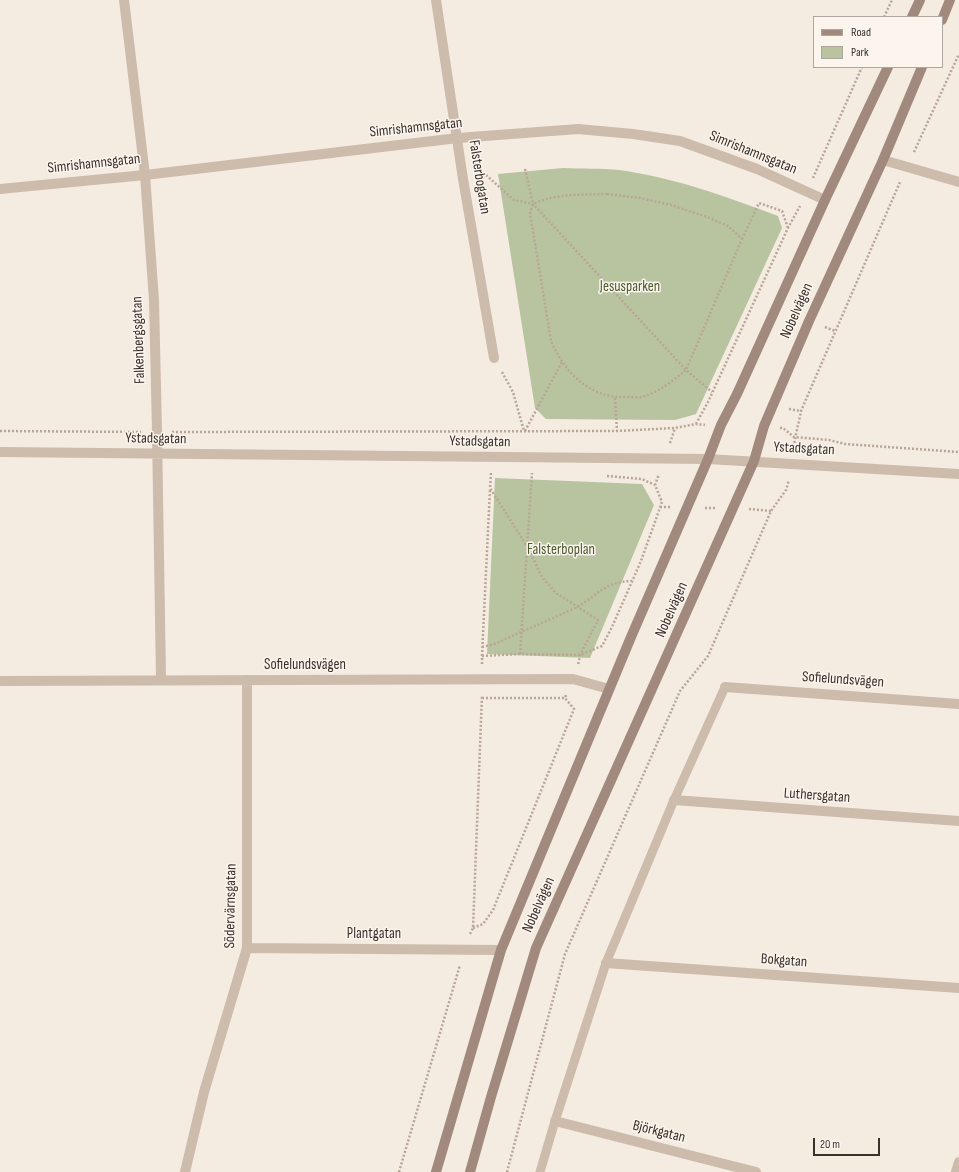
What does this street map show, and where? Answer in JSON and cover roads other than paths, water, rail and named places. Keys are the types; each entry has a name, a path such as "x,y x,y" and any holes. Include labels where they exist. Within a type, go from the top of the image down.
{"main road":[{"path":"912,16 920,0"},
{"path":"943,18 950,0"},
{"name":"Nobelvägen","path":"436,1172 501,950 609,689 708,459 721,425 744,380 825,200 888,68"},
{"name":"Nobelvägen","path":"470,1172 536,948 754,462 764,426 808,322 883,160 922,68"}],"street":[{"name":"Falkenbergsgatan","path":"124,0 144,174 154,300 161,680"},
{"name":"Falsterbogatan","path":"436,0 463,179 494,358"},
{"name":"Simrishamnsgatan","path":"0,189 458,138 578,129 633,134 680,141 757,169 825,200"},
{"path":"883,160 959,182"},
{"name":"Ystadsgatan","path":"0,452 708,459 959,474"},
{"name":"Sofielundsvägen","path":"0,681 573,679 609,689"},
{"name":"Södervärnsgatan","path":"185,1172 204,1092 247,948 247,680"},
{"name":"Sofielundsvägen","path":"725,686 959,704"},
{"name":"Luthersgatan","path":"674,800 959,821"},
{"name":"Plantgatan","path":"247,948 501,950"},
{"name":"Bokgatan","path":"606,963 959,988"},
{"name":"Björkgatan","path":"555,1121 756,1172"},
{"path":"956,1172 959,1162"}],"lane":[{"path":"540,1172 606,963 674,800 725,686"}],"park label":[{"name":"Jesusparken","path":"630,287"},
{"name":"Falsterboplan","path":"561,550"}]}
